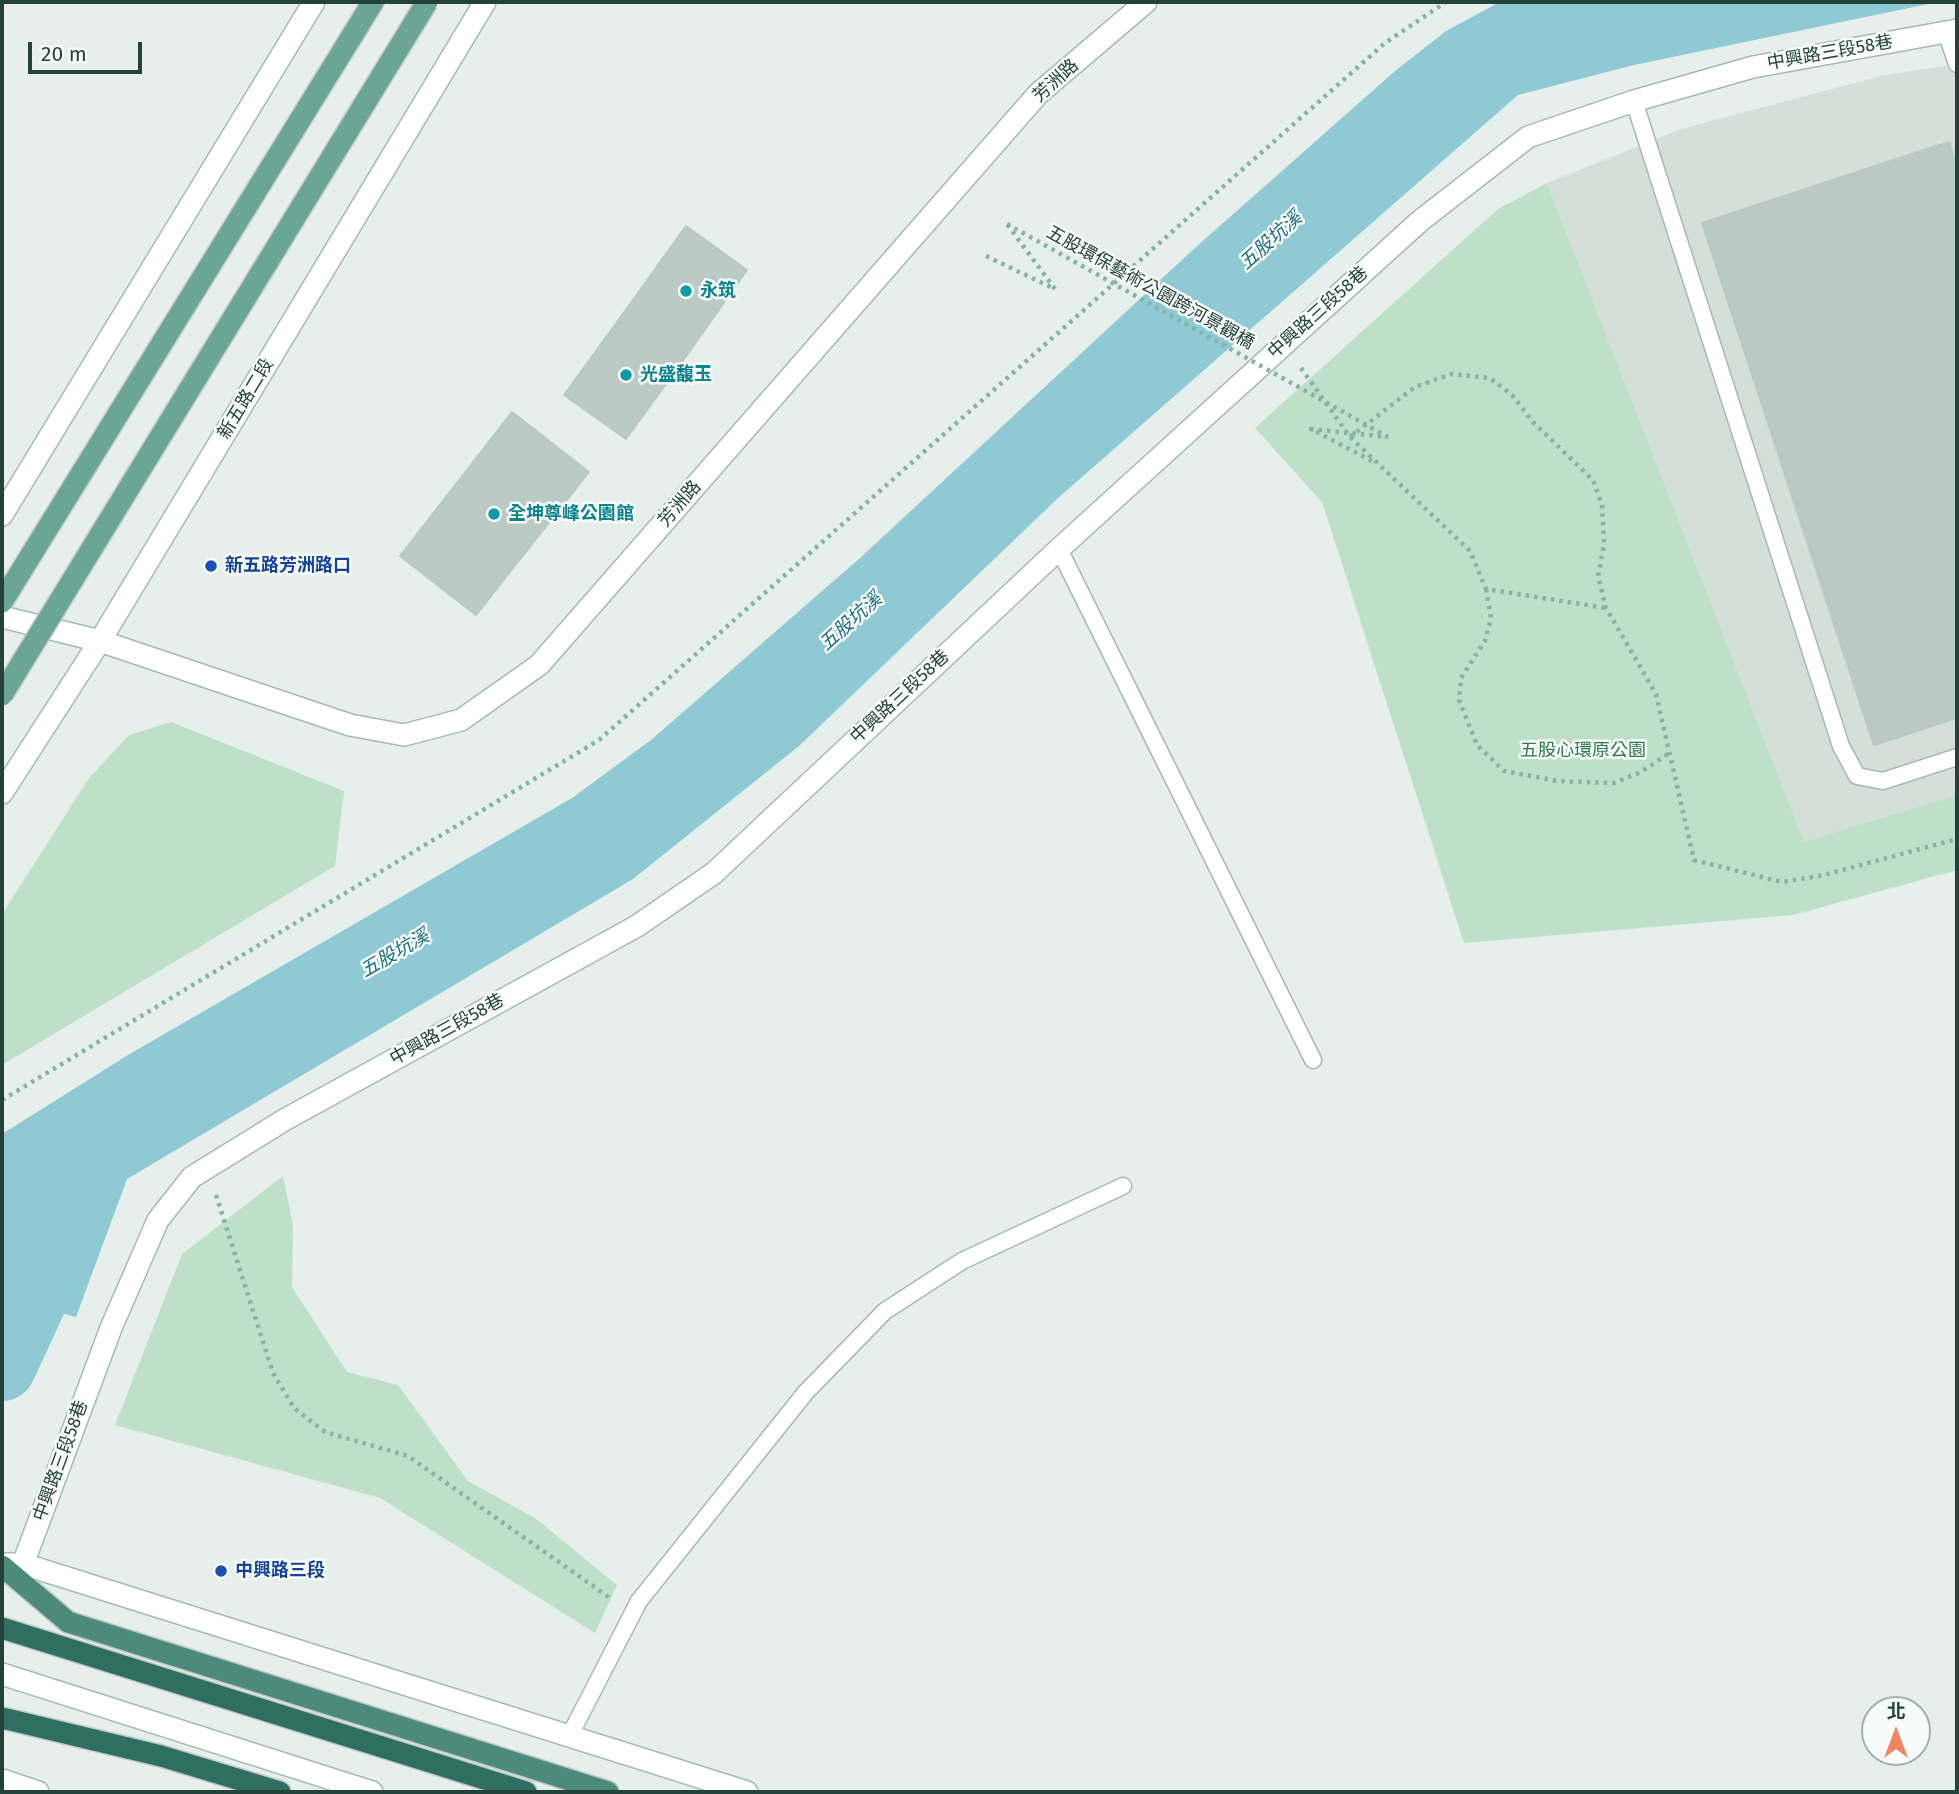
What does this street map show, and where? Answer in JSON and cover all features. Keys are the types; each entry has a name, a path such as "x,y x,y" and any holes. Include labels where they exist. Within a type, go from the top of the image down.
{"highway":[{"path":"2,1565 68,1622 608,1792"},
{"path":"2,1628 526,1792"},
{"path":"2,1718 161,1756 279,1792"}],"main road":[{"path":"2,602 373,2"},
{"path":"2,695 427,2"}],"street":[{"path":"2,515 314,2"},
{"name":"新五路二段","path":"2,793 100,641 485,2"},
{"name":"芳洲路","path":"2,617 100,641 350,725 404,735 461,720 539,665 1038,94 1146,2"},
{"name":"中興路三段58巷","path":"23,1563 111,1328 158,1220 192,1178 286,1119 637,926 714,873 1059,549 1420,221 1528,137 1634,101 1754,67 1952,31"},
{"path":"2,1565 23,1563 747,1792"},
{"path":"2,1674 372,1792"},
{"path":"2,1780 38,1792"}],"lane":[{"path":"1952,31 1957,64"},
{"path":"1634,101 1841,746 1857,776 1883,781 1957,757"},
{"path":"1059,549 1313,1060"},
{"path":"569,1737 639,1601 806,1392 885,1311 962,1261 1123,1186"}],"path":[{"path":"2,1100 599,740 1385,43 1446,2"},
{"name":"五股環保藝術公園跨河景觀橋","path":"986,256 1055,289 1007,224 1388,437 1311,429 1378,465"},
{"path":"1284,344 1350,437 1470,551 1486,589 1491,618 1485,641 1461,678 1459,700 1477,745 1504,771 1558,781 1614,783 1642,772 1671,752"},
{"path":"1350,437 1415,387 1451,374 1490,378 1512,395 1534,423 1593,481 1602,505 1604,545 1598,576 1606,608 1656,694 1694,860 1782,882 1824,875 1957,839"},
{"path":"1486,589 1606,608"},
{"path":"208,1167 273,1373 294,1408 325,1432 408,1456 633,1614"}],"shaded area":[{"path":"1957,64 1957,795 1804,843 1547,183 1681,129 1885,75"}],"green space":[{"name":"五股心環原公園","path":"1547,183 1804,842 1957,795 1957,870 1793,915 1464,943 1322,502 1255,428 1498,209"},
{"path":"171,722 344,791 335,866 2,1065 2,914 89,778 129,735"},
{"path":"283,1176 293,1225 292,1287 347,1372 398,1385 468,1481 535,1518 617,1585 595,1633 380,1498 115,1425 182,1254"}],"water":[{"name":"五股坑溪","path":"1500,2 1938,2 1634,65 1518,95 1058,498 799,746 633,879 127,1179 76,1317 2,1298 2,1134 128,1055 572,798 651,740 860,558 1196,247 1395,71 1446,31"}],"building":[{"path":"1949,142 1957,168 1957,718 1874,745 1702,223"},
{"name":"永筑","path":"686,226 747,270 687,355 625,311"},
{"name":"光盛馥玉","path":"625,311 687,355 626,439 564,395"},
{"name":"全坤尊峰公園館","path":"512,412 589,472 476,615 400,556"}],"waterway":[{"path":"2,1367 70,1220"}],"place":[{"name":"永筑","path":"686,291"},
{"name":"光盛馥玉","path":"626,375"},
{"name":"全坤尊峰公園館","path":"494,514"},
{"name":"新五路芳洲路口","path":"211,566"},
{"name":"中興路三段","path":"221,1571"}]}
